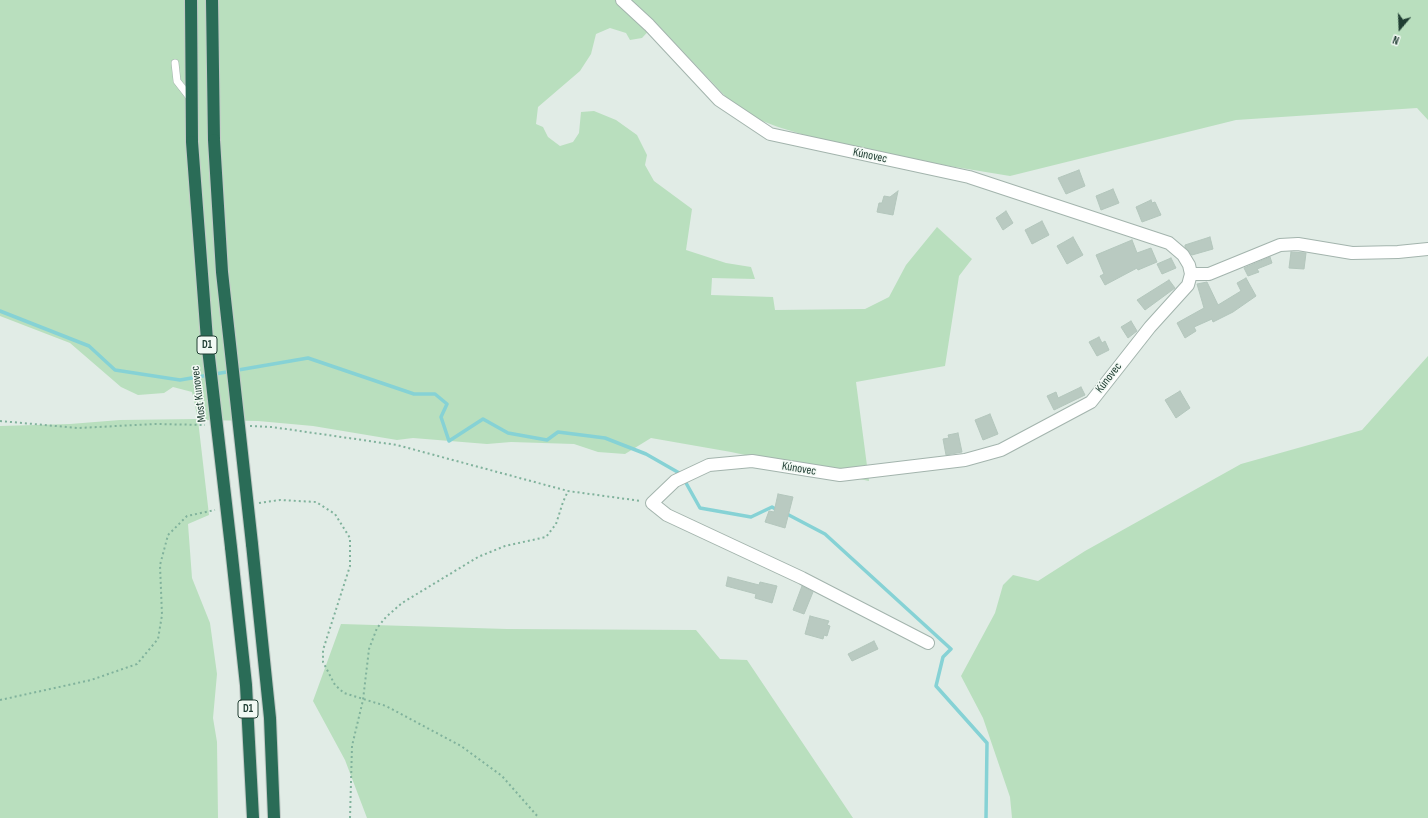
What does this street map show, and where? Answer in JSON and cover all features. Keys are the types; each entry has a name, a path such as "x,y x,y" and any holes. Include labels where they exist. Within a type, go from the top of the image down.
{"highway":[{"name":"D1","path":"191,0 191,100"},
{"name":"D1","path":"212,0 214,140 222,272 270,718 274,818"},
{"name":"Most Kunovec","path":"191,100 192,142 207,340 232,547 246,685 253,818"}],"street":[{"name":"Kúnovec","path":"622,0 649,25 718,100 770,134 969,177 1143,234 1169,243 1183,255 1191,274 1188,285 1150,327 1090,402 1001,450 965,460 840,475 752,461 709,465 675,482 652,503"},
{"path":"1191,274 1209,274 1280,245 1298,244 1352,252 1398,252 1428,249"},
{"path":"652,503 667,515 802,578 928,643"}],"lane":[{"path":"175,64 177,81 191,100"}],"path":[{"path":"0,422 78,428 156,424 210,425"},
{"path":"248,426 272,427 397,445 568,491 652,503"},
{"path":"350,818 352,746 363,700 369,649 377,628 386,617 402,603 478,557 505,546 546,537 556,524 568,491"},
{"path":"0,700 37,692"},
{"path":"363,700 386,706 462,746 502,776 539,818"}],"green space":[{"path":"0,0 1428,0 1428,120 1417,108 1236,120 1010,176 858,151 778,127 752,117 727,98 656,23 642,38 630,40 626,33 610,28 596,34 591,54 580,71 538,107 536,124 543,127 548,137 560,146 573,142 579,133 581,112 594,111 616,120 637,135 647,155 645,165 654,181 692,209 686,250 726,263 751,267 755,279 712,278 711,295 773,297 775,310 865,309 889,297 906,265 937,227 972,259 959,276 945,366 856,382 869,481 731,452 651,438 625,454 598,452 574,444 511,442 487,444 413,438 397,440 313,426 258,421 198,420 209,515 188,524 192,578 210,623 217,674 213,718 217,742 218,818 0,818 0,426 70,424 120,420 198,419 192,392 173,387 164,393 138,395 121,387 70,343 0,316"},
{"path":"1428,356 1428,818 1012,818 1010,797 983,718 961,676 995,613 1003,585 1013,575 1038,581 1085,551 1241,464 1362,430"},
{"path":"341,624 507,629 696,630 720,659 747,660 853,818 367,818 345,760 313,701"}],"building":[{"path":"1079,170 1085,186 1066,194 1058,178"},
{"path":"1113,189 1119,203 1101,210 1096,196"},
{"path":"898,191 893,215 877,212 879,203 882,203 884,196 890,197"},
{"path":"1151,200 1152,203 1155,202 1161,215 1142,222 1136,207"},
{"path":"1006,211 1013,223 1003,230 996,218"},
{"path":"1042,221 1049,235 1032,244 1025,230"},
{"path":"1073,237 1083,255 1067,264 1057,246"},
{"path":"1210,237 1213,249 1192,255 1185,247 1185,245"},
{"path":"1132,240 1137,253 1151,248 1157,262 1138,270 1137,268 1105,285 1100,276 1104,274 1096,255"},
{"path":"1291,252 1306,253 1304,269 1289,268"},
{"path":"1270,257 1272,263 1257,269 1259,272 1248,276 1244,268"},
{"path":"1171,258 1176,268 1162,274 1157,264"},
{"path":"1246,278 1256,296 1233,312 1213,322 1212,319 1194,327 1196,331 1185,338 1177,323 1204,308 1197,284 1207,282 1218,305 1241,291 1237,283"},
{"path":"1169,280 1175,288 1145,310 1137,300"},
{"path":"1131,321 1137,331 1128,338 1121,327"},
{"path":"1099,337 1102,343 1105,341 1109,350 1097,356 1089,342"},
{"path":"1081,387 1085,395 1054,410 1047,396 1056,392 1058,398"},
{"path":"1180,391 1190,408 1176,418 1165,400"},
{"path":"990,414 998,434 983,440 975,420"},
{"path":"958,433 962,452 946,455 943,439 949,438 948,435"},
{"path":"778,494 793,497 785,528 765,522 769,511 774,512"},
{"path":"728,577 759,585 760,582 777,586 772,603 755,598 756,594 726,586"},
{"path":"802,586 813,592 804,614 793,610"},
{"path":"810,616 829,621 827,625 830,626 827,636 824,635 823,639 805,634"},
{"path":"874,641 878,649 852,661 848,654"}],"waterway":[{"path":"0,311 89,346 115,370 180,380 308,358 414,394 435,394 447,404 441,417 449,441 483,419 508,433 547,440 558,432 605,438 646,454 681,474 700,508 751,517 772,507 779,511"},
{"path":"785,513 825,534 951,649 943,657 936,686 987,743 986,818"}]}
